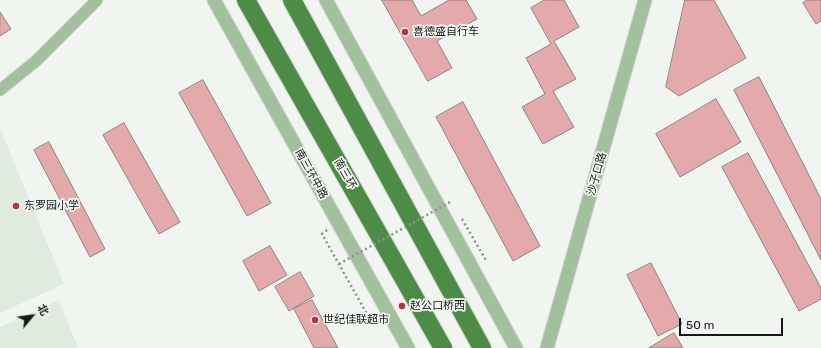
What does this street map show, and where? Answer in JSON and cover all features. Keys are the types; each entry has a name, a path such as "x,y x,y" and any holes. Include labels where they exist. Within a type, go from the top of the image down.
{"highway":[{"path":"292,0 482,348"},
{"name":"南三环","path":"247,2 443,348"}],"street":[{"path":"0,90 36,61 97,0"},
{"name":"南三环中路","path":"214,0 408,348"},
{"path":"326,0 516,348"},
{"name":"沙子口路","path":"547,348 645,0"}],"path":[{"path":"339,264 452,201"},
{"path":"322,234 372,323"}],"shaded area":[{"name":"东罗园小学","path":"0,128 64,284 0,313"},
{"path":"59,300 78,348 0,348 0,327"}],"building":[{"path":"382,0 412,0 421,16 449,0 466,0 477,19 437,41 452,68 428,81"},
{"path":"545,0 564,0 579,27 554,41 576,79 553,91 574,127 543,144 522,107 545,94 526,58 551,44 531,8"},
{"path":"685,0 714,0 746,58 679,96 666,87"},
{"path":"807,0 821,0 821,21 816,24 803,3"},
{"path":"0,12 11,29 0,36"},
{"path":"759,77 821,199 821,260 734,90"},
{"path":"203,80 271,203 247,216 179,93"},
{"path":"716,99 741,142 680,177 656,134"},
{"path":"463,102 540,246 513,261 436,117"},
{"path":"124,123 180,222 159,234 103,135"},
{"path":"49,142 105,249 90,257 34,150"},
{"path":"748,153 821,288 821,299 799,311 722,167"},
{"path":"270,246 287,275 259,291 243,261"},
{"path":"651,263 682,324 658,336 627,275"},
{"path":"300,272 314,296 289,311 275,287"},
{"path":"312,300 338,348 314,348 294,309"},
{"path":"674,333 683,348 649,348"}],"place":[{"name":"喜德盛自行车","path":"405,32"},
{"name":"东罗园小学","path":"16,206"},
{"name":"赵公口桥西","path":"402,306"},
{"name":"世纪佳联超市","path":"315,320"}]}
